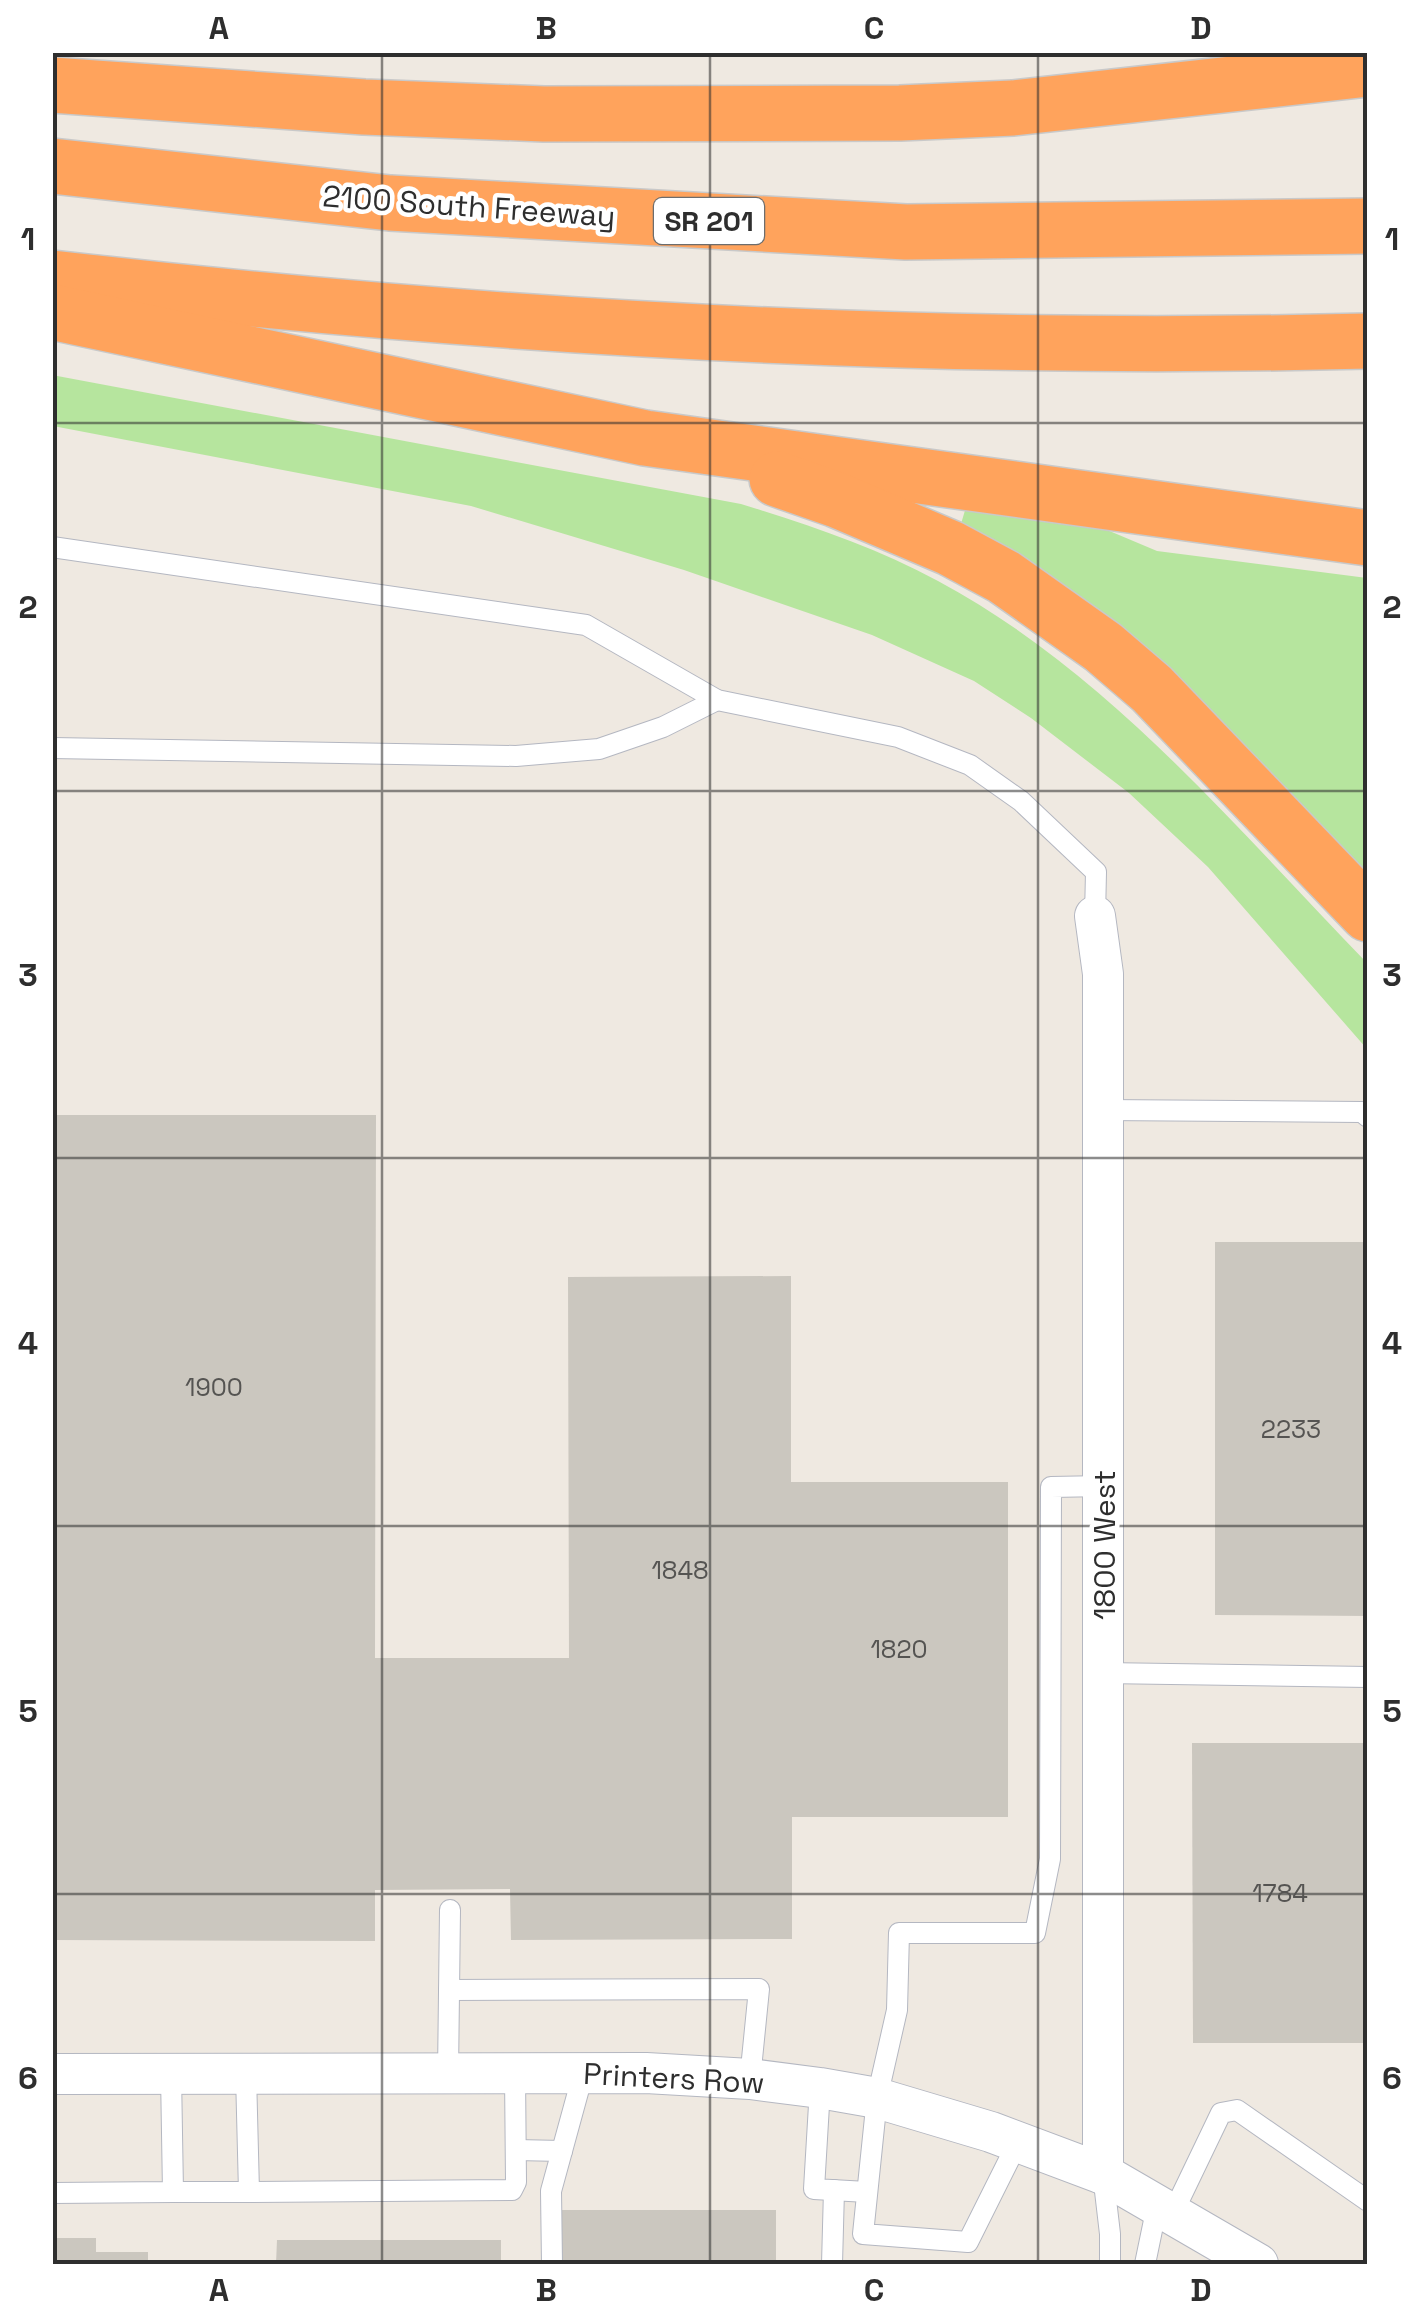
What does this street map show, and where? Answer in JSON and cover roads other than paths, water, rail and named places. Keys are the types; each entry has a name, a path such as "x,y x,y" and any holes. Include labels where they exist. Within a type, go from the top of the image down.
{"highway":[{"path":"52,86 183,97 544,114 900,113 1033,106 1368,68"},
{"path":"52,76 183,97"},
{"name":"2100 South Freeway","path":"52,166 390,204 906,232 1368,226"},
{"path":"52,278 311,304 687,330 934,341 1368,341"},
{"path":"52,312 645,438 1368,538"},
{"path":"645,438 837,500 950,548 1004,577 1103,647 1152,689 1368,914"}],"street":[{"name":"1800 West","path":"1095,916 1103,974 1103,2174"},
{"name":"Printers Row","path":"52,2074 664,2074 820,2088 877,2098 1018,2142 1103,2174 1258,2264"}],"lane":[{"path":"52,546 586,625 717,700 898,738 970,765 1021,801 1096,872 1095,916"},
{"path":"52,748 516,756 598,750 663,728 717,700"},
{"path":"1103,1110 1362,1112 1368,1117"},
{"path":"1018,2142 968,2242 863,2234 877,2098 897,2010 899,1934 1035,1934 1050,1859 1051,1487 1104,1486"},
{"path":"1103,1673 1368,1678"},
{"path":"448,2074 450,1910"},
{"path":"449,1990 759,1989 750,2079"},
{"path":"170,2074 173,2192"},
{"path":"246,2074 249,2192"},
{"path":"52,2193 506,2191 516,2187 515,2074"},
{"path":"552,2264 551,2191 584,2074"},
{"path":"820,2088 814,2189 867,2192"},
{"path":"1146,2264 1165,2210 1221,2113 1237,2110 1368,2202"},
{"path":"516,2150 562,2151"},
{"path":"1103,2174 1110,2264"},
{"path":"832,2264 834,2190"}]}
